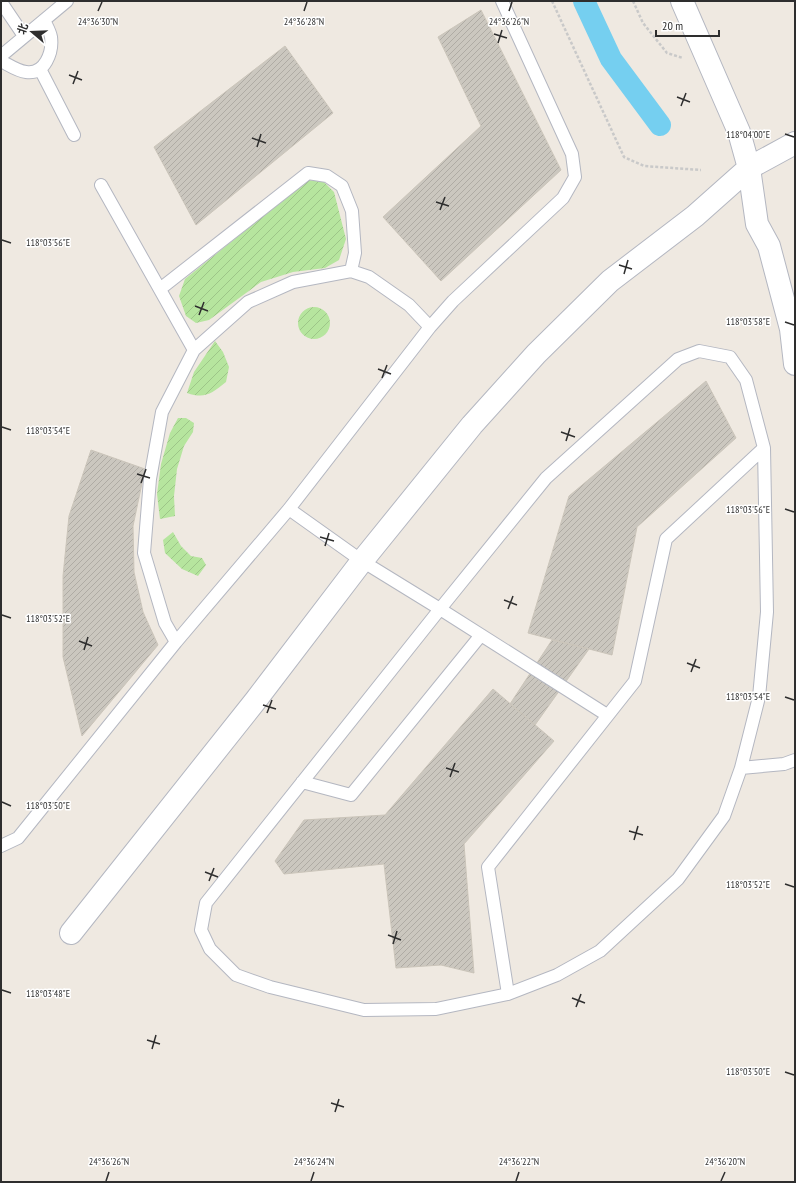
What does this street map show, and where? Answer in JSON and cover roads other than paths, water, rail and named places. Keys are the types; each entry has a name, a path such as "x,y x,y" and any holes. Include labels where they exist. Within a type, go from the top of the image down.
{"street":[{"path":"682,1 739,132 749,168 757,224 769,246 791,330 795,364"},
{"path":"71,933 256,700 362,561 472,424 536,354 610,281 695,216 749,168 795,143"}],"lane":[{"path":"1,56 67,1"},
{"path":"1,846 18,838 176,642 289,509 430,327 453,301 562,198 575,177 572,154 502,1"},
{"path":"1,2 24,36"},
{"path":"1,61 28,73 40,69 50,57 51,37 44,20"},
{"path":"40,69 74,135"},
{"path":"160,290 308,173 327,176 342,186 352,211 355,253 351,271"},
{"path":"101,185 194,350"},
{"path":"176,642 164,623 144,553 150,479 162,412 194,350 248,302 293,282 351,271 369,277 409,305 430,327"},
{"path":"699,351 730,358 746,380 764,448 767,612 759,697 741,768 724,816 678,879 600,951 556,975 508,994 436,1009 364,1010 270,987 236,975 210,948 201,930 206,903 440,609 546,478 678,359 699,351"},
{"path":"508,994 488,867 635,681 666,540 764,448"},
{"path":"289,509 362,561 608,715"},
{"path":"302,782 351,795 481,635"},
{"path":"741,768 784,764 795,760"}],"waterway":[{"path":"584,1 611,59 660,125"}]}
